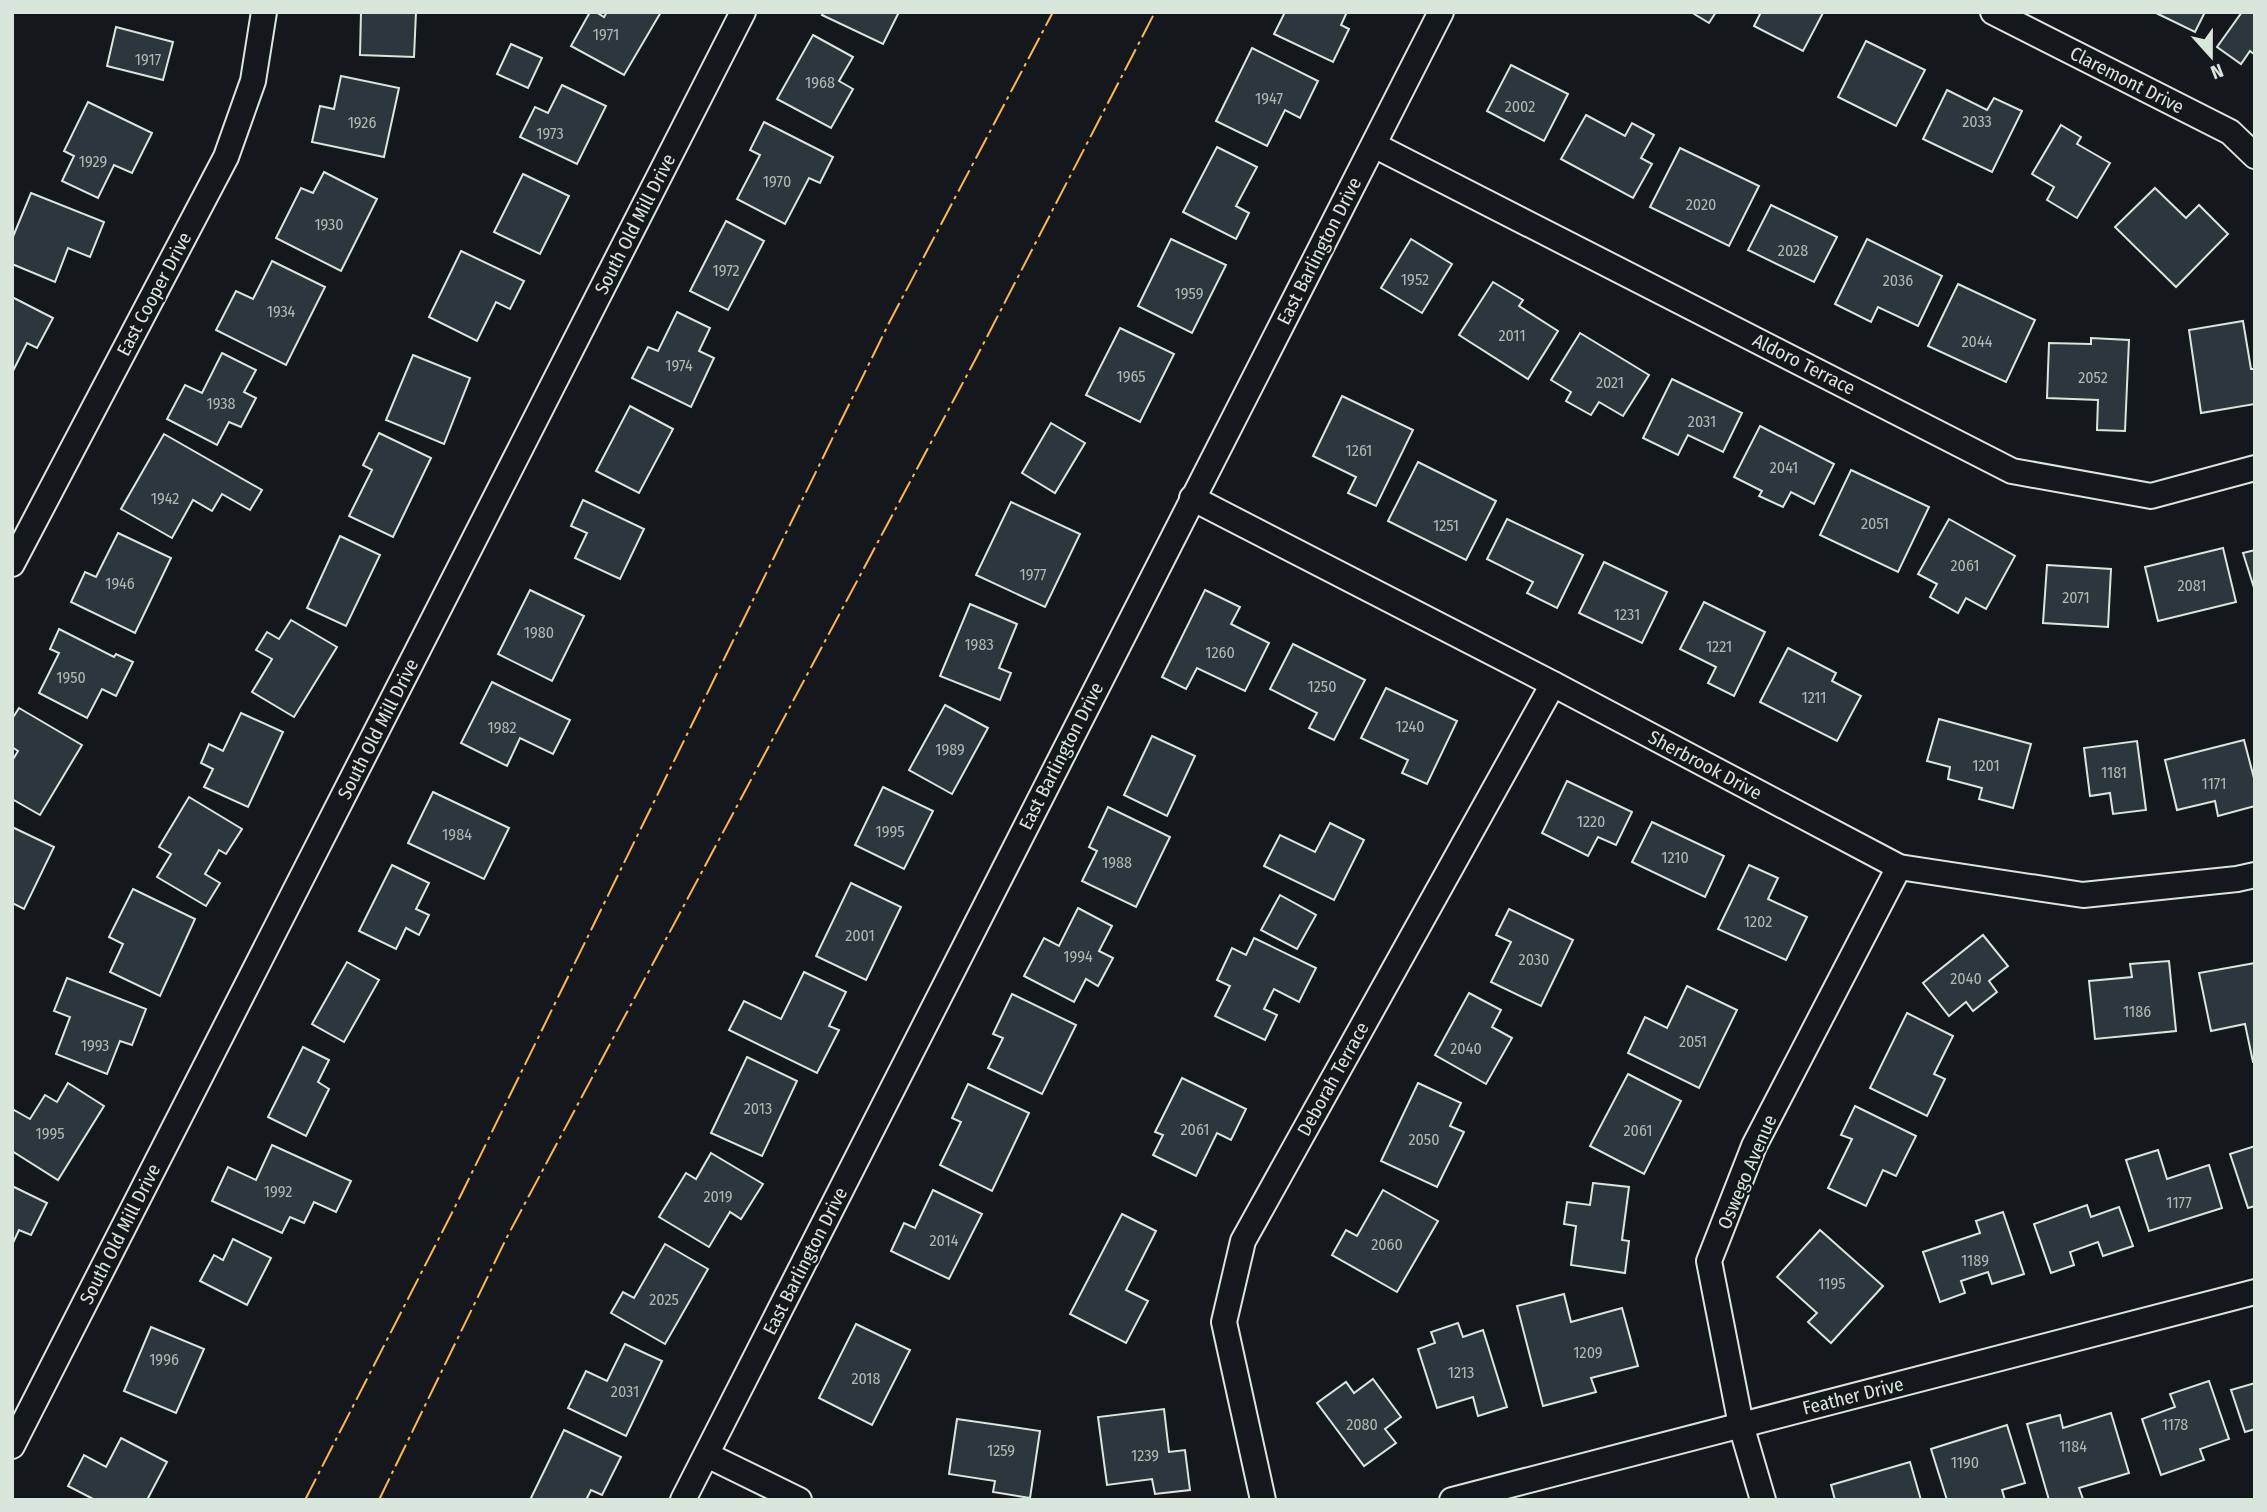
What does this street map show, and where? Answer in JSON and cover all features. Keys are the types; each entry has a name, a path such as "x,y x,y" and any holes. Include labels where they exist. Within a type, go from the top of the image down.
{"street":[{"name":"East Cooper Drive","path":"12,564 226,157 253,81 264,12"},
{"name":"South Old Mill Drive","path":"12,1446 743,12"},
{"name":"East Barlington Drive","path":"683,1500 1441,12"},
{"name":"Claremont Drive","path":"1993,12 2230,132 2255,156"},
{"name":"Aldoro Terrace","path":"1374,145 2012,471 2151,496 2255,468"},
{"name":"Sherbrook Drive","path":"1192,498 1553,684 1899,867 2083,895 2255,875"},
{"name":"Deborah Terrace","path":"1263,1500 1224,1322 1243,1241 1553,684"},
{"name":"Oswego Avenue","path":"1763,1500 1741,1425 1709,1261 1754,1146 1899,867"},
{"name":"Feather Drive","path":"1452,1500 2255,1292"},
{"path":"707,1455 799,1500"}],"building":[{"path":"361,12 416,12 414,57 360,55"},
{"path":"590,12 604,17 607,12 661,12 624,75 571,46"},
{"path":"824,12 899,12 883,44 822,15"},
{"path":"1285,12 1347,12 1341,25 1349,29 1333,62 1274,34"},
{"path":"1691,12 1716,12 1709,23"},
{"path":"1761,12 1823,13 1803,51 1754,26"},
{"path":"2154,12 2205,12 2195,32"},
{"path":"2242,12 2255,12 2255,55 2250,51 2241,64 2217,47"},
{"path":"116,27 173,42 163,80 107,66"},
{"path":"813,35 853,57 839,81 853,89 831,128 777,99"},
{"path":"1866,41 1925,70 1896,126 1838,97"},
{"path":"511,44 542,58 528,88 497,74"},
{"path":"1252,48 1318,81 1300,118 1285,110 1267,146 1216,121"},
{"path":"1511,65 1568,94 1544,141 1487,111"},
{"path":"341,76 399,88 384,157 312,142 320,106 334,109"},
{"path":"562,85 606,106 577,164 520,137 535,107 548,113"},
{"path":"1947,90 1987,110 1994,98 2022,111 1992,172 1923,139"},
{"path":"88,102 152,133 132,173 114,165 98,198 62,181 74,156 64,151"},
{"path":"1586,115 1625,136 1632,123 1654,135 1641,158 1652,164 1633,198 1561,159"},
{"path":"764,122 833,157 820,183 809,178 785,224 737,199 760,155 750,150"},
{"path":"2061,125 2081,137 2077,144 2110,163 2077,218 2047,200 2054,187 2032,174"},
{"path":"1217,147 1257,167 1236,206 1249,213 1236,239 1183,212"},
{"path":"1680,148 1759,186 1729,246 1650,207"},
{"path":"324,172 377,199 341,271 276,238 301,188 313,193"},
{"path":"523,174 569,196 540,254 494,232"},
{"path":"2155,188 2186,218 2199,205 2228,234 2176,287 2115,227"},
{"path":"31,193 104,222 90,257 68,248 55,282 12,264 12,239"},
{"path":"1771,205 1837,237 1814,282 1748,250"},
{"path":"726,221 764,241 728,310 690,291"},
{"path":"1171,239 1226,265 1192,333 1138,306"},
{"path":"1411,239 1452,264 1422,313 1381,288"},
{"path":"1867,239 1942,276 1918,326 1878,307 1871,322 1835,304"},
{"path":"461,251 524,281 510,309 496,302 477,341 429,317"},
{"path":"272,261 325,287 286,365 216,330 236,291 253,299"},
{"path":"1493,282 1523,300 1519,306 1558,331 1528,379 1459,335"},
{"path":"1958,284 2035,320 2006,382 1928,346"},
{"path":"12,297 53,318 37,348 27,343 12,373"},
{"path":"677,312 710,328 699,351 714,358 691,407 632,378 648,347 658,351"},
{"path":"2243,321 2251,369 2255,369 2255,404 2201,413 2189,330"},
{"path":"1120,328 1174,354 1140,422 1086,395"},
{"path":"1580,333 1649,375 1623,416 1599,402 1591,415 1566,401 1571,392 1551,380"},
{"path":"2091,338 2129,340 2125,431 2097,430 2098,400 2047,398 2049,343 2091,344"},
{"path":"222,353 256,370 244,392 256,398 241,427 229,422 217,445 167,419 185,385 202,393"},
{"path":"413,355 470,378 444,444 386,420"},
{"path":"1672,379 1742,413 1723,452 1688,435 1678,455 1643,438"},
{"path":"1342,396 1413,430 1376,506 1348,493 1356,477 1313,456"},
{"path":"630,406 673,429 639,493 596,471"},
{"path":"1051,423 1085,443 1055,493 1022,473"},
{"path":"1760,426 1834,464 1814,504 1791,492 1783,507 1759,496 1762,491 1734,477"},
{"path":"379,433 431,458 393,537 349,516 372,470 363,465"},
{"path":"164,434 262,490 250,510 222,494 212,511 193,500 172,538 121,509"},
{"path":"1418,462 1496,501 1466,560 1388,521"},
{"path":"1851,470 1929,507 1898,572 1820,535"},
{"path":"583,500 644,529 620,579 575,558 587,533 571,526"},
{"path":"1011,502 1080,534 1045,607 976,575"},
{"path":"1507,519 1583,555 1557,608 1527,593 1533,582 1487,559"},
{"path":"1949,519 2015,556 1986,609 1966,598 1958,613 1930,597 1937,584 1918,574"},
{"path":"118,533 171,558 135,633 71,602 85,572 96,577"},
{"path":"340,536 380,555 346,626 307,608"},
{"path":"2223,548 2236,602 2158,621 2145,567"},
{"path":"2255,550 2255,591 2243,553"},
{"path":"1604,562 1667,592 1642,643 1579,613"},
{"path":"2047,565 2111,569 2108,627 2043,623"},
{"path":"530,590 584,616 552,681 498,654"},
{"path":"1205,590 1240,607 1231,624 1269,643 1245,691 1197,668 1186,689 1162,677"},
{"path":"1704,602 1765,632 1734,696 1708,683 1716,667 1680,649"},
{"path":"970,604 1017,624 999,668 1011,673 1000,700 940,676"},
{"path":"291,620 337,647 294,717 252,692 272,659 256,650 267,632 279,639"},
{"path":"59,629 114,657 116,654 133,662 116,696 102,689 87,718 39,693 59,653 50,649"},
{"path":"1293,644 1365,680 1334,740 1309,728 1317,713 1270,689"},
{"path":"1788,648 1836,673 1832,681 1861,696 1837,741 1760,702"},
{"path":"492,682 570,720 553,754 520,738 507,766 461,743"},
{"path":"1386,688 1457,721 1427,784 1402,773 1408,760 1361,738"},
{"path":"945,705 988,728 952,794 909,770"},
{"path":"19,708 82,745 40,815 12,799 12,761 18,751 12,747 12,719"},
{"path":"241,713 283,732 248,807 204,787 213,769 201,763 209,744 223,751"},
{"path":"1939,719 2031,744 2013,808 1979,799 1982,788 1948,779 1950,767 1927,761"},
{"path":"1152,736 1195,756 1167,816 1124,795"},
{"path":"2244,740 2255,782 2255,806 2218,816 2215,801 2177,810 2165,760"},
{"path":"2137,741 2146,810 2113,814 2110,793 2090,796 2084,748"},
{"path":"1567,781 1632,812 1616,845 1598,837 1588,856 1542,833"},
{"path":"883,787 933,811 904,869 855,845"},
{"path":"433,792 509,828 484,879 408,843"},
{"path":"189,797 242,829 226,854 219,850 205,874 220,883 206,906 157,877 171,854 159,847"},
{"path":"1108,807 1170,837 1136,907 1082,881 1097,851 1089,847"},
{"path":"1652,822 1724,856 1705,897 1632,862"},
{"path":"1330,823 1364,840 1334,900 1264,866 1280,835 1315,852"},
{"path":"12,827 54,847 24,909 12,903"},
{"path":"392,865 429,883 416,909 429,915 419,935 406,928 396,949 359,931"},
{"path":"1749,865 1778,878 1768,899 1807,917 1786,960 1718,929"},
{"path":"851,883 901,907 866,980 816,956"},
{"path":"133,889 195,919 160,996 110,972 123,944 109,937"},
{"path":"1280,895 1316,915 1297,949 1261,930"},
{"path":"1078,908 1112,926 1099,951 1113,958 1098,986 1086,979 1074,1002 1024,976 1044,938 1059,946"},
{"path":"1509,909 1573,940 1541,1006 1491,982 1511,942 1496,935"},
{"path":"1983,935 2008,966 1989,981 1997,992 1973,1011 1966,1002 1949,1016 1923,983"},
{"path":"1254,938 1316,968 1299,1002 1274,989 1264,1009 1277,1015 1265,1040 1215,1016 1230,986 1217,980 1232,948 1246,955"},
{"path":"2169,961 2176,1031 2095,1039 2089,981 2132,977 2130,964"},
{"path":"347,962 379,980 344,1042 312,1024"},
{"path":"2255,963 2253,1062 2245,1024 2211,1031 2199,973"},
{"path":"804,972 846,992 829,1026 839,1030 817,1073 729,1030 744,1001 781,1019"},
{"path":"67,978 146,1009 132,1045 120,1041 107,1074 56,1054 70,1017 54,1011"},
{"path":"1687,986 1737,1010 1699,1088 1628,1053 1645,1017 1667,1028"},
{"path":"1469,993 1501,1010 1492,1027 1512,1038 1486,1084 1435,1055"},
{"path":"1012,994 1076,1025 1042,1094 988,1068 1003,1038 993,1034"},
{"path":"1907,1013 1953,1036 1934,1074 1945,1079 1927,1116 1870,1088"},
{"path":"303,1047 329,1060 318,1082 329,1089 306,1136 268,1117"},
{"path":"747,1057 797,1081 762,1156 711,1133"},
{"path":"1628,1074 1681,1101 1644,1174 1590,1146"},
{"path":"1182,1078 1246,1109 1231,1140 1217,1133 1196,1176 1153,1155 1163,1135 1155,1132"},
{"path":"68,1083 104,1106 58,1180 12,1151 12,1113 14,1110 30,1119 45,1095 57,1102"},
{"path":"1418,1083 1461,1103 1450,1126 1464,1132 1437,1187 1381,1161"},
{"path":"968,1084 1029,1113 992,1191 940,1165 961,1122 952,1118"},
{"path":"1855,1106 1916,1136 1896,1176 1883,1170 1866,1206 1828,1188 1852,1139 1841,1135"},
{"path":"272,1145 351,1181 336,1212 314,1202 304,1223 290,1217 282,1233 212,1201 228,1167 256,1180"},
{"path":"2255,1146 2255,1206 2248,1208 2230,1154"},
{"path":"2158,1150 2167,1179 2209,1165 2222,1208 2149,1231 2126,1160"},
{"path":"711,1153 763,1184 741,1219 730,1212 709,1247 659,1217 686,1173 696,1179"},
{"path":"1593,1183 1629,1187 1622,1240 1629,1241 1625,1273 1571,1265 1576,1226 1564,1224 1567,1202 1590,1205"},
{"path":"12,1186 47,1203 31,1235 19,1230 12,1245"},
{"path":"933,1190 982,1214 949,1279 891,1251 904,1223 915,1228"},
{"path":"1383,1190 1438,1221 1397,1292 1332,1255 1346,1230 1357,1236"},
{"path":"2087,1205 2091,1217 2119,1207 2133,1246 2103,1256 2098,1242 2070,1252 2074,1265 2051,1273 2034,1224"},
{"path":"2003,1212 2024,1274 1992,1284 1988,1272 1961,1281 1965,1293 1940,1302 1923,1252 1980,1233 1976,1221"},
{"path":"1122,1214 1156,1231 1126,1290 1148,1301 1126,1343 1070,1314"},
{"path":"1820,1230 1883,1286 1831,1343 1808,1322 1817,1313 1777,1277"},
{"path":"233,1239 271,1258 247,1305 200,1281 214,1255 223,1260"},
{"path":"665,1244 708,1269 665,1344 611,1313 623,1292 634,1298"},
{"path":"1564,1294 1571,1322 1622,1308 1638,1366 1591,1378 1596,1392 1543,1406 1517,1306"},
{"path":"1458,1323 1463,1337 1483,1330 1507,1407 1478,1416 1473,1397 1437,1408 1418,1349 1435,1343 1431,1332"},
{"path":"856,1324 910,1350 872,1425 819,1398"},
{"path":"151,1327 204,1349 176,1413 124,1391"},
{"path":"625,1344 662,1361 626,1436 568,1408 586,1371 607,1381"},
{"path":"1373,1379 1401,1417 1385,1429 1396,1443 1364,1466 1317,1403 1346,1382 1354,1393"},
{"path":"2209,1381 2229,1439 2200,1449 2204,1460 2161,1475 2142,1419 2175,1407 2170,1394"},
{"path":"2255,1383 2255,1429 2245,1432 2231,1390"},
{"path":"1164,1409 1169,1452 1185,1450 1190,1490 1155,1494 1152,1479 1107,1485 1098,1417"},
{"path":"2111,1413 2129,1473 2079,1488 2083,1499 2049,1500 2027,1424 2060,1415 2063,1428"},
{"path":"957,1419 1040,1431 1030,1498 993,1492 995,1481 949,1474"},
{"path":"2007,1425 2025,1483 2002,1490 2005,1500 1947,1500 1931,1449"},
{"path":"564,1430 621,1457 602,1495 591,1490 586,1500 530,1500"},
{"path":"121,1438 167,1462 147,1500 95,1500 68,1486 84,1455 106,1467"},
{"path":"1910,1462 1921,1500 1835,1500 1831,1485"}],"power":[{"path":"305,1500 457,1203 890,321 1053,12"},
{"path":"379,1500 507,1237 975,360 1155,12"}]}
